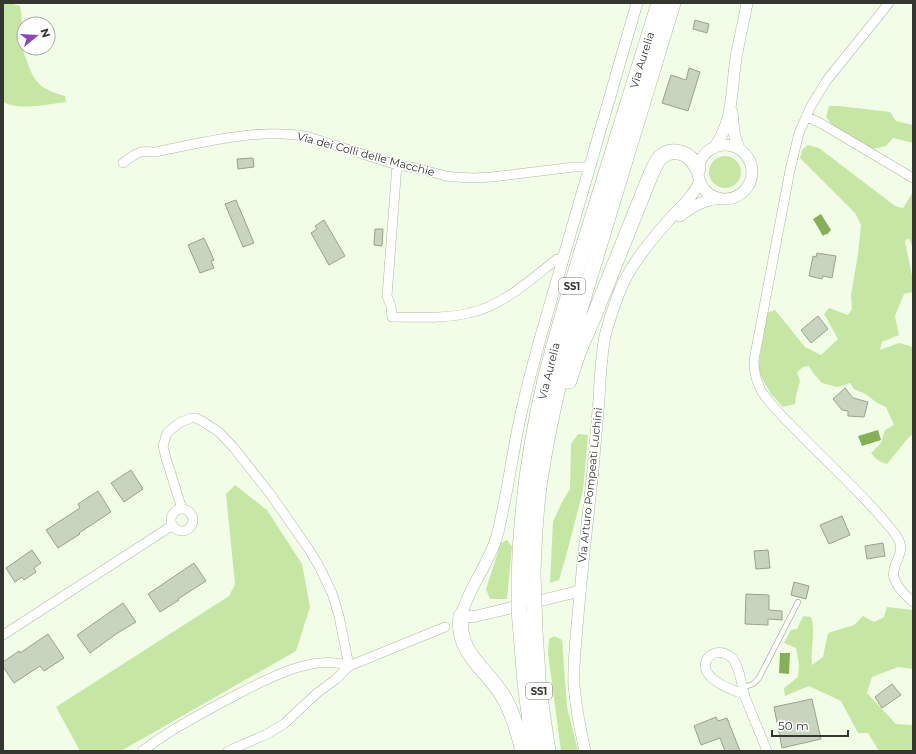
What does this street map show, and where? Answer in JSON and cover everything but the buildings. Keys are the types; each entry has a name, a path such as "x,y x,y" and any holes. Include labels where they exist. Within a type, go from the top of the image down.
{"highway":[{"name":"Via Aurelia","path":"526,575 521,540 527,474 546,376 571,287 659,3"},
{"name":"Via Aurelia","path":"548,751 528,632 519,610 535,537 539,488 550,420 564,362 672,3"},
{"path":"539,488 550,458 568,382 578,353 649,179 658,161 666,153 684,153 695,163 699,175"},
{"path":"461,616 460,629 466,647 473,660 498,689 504,699 514,722 523,751"},
{"name":"Via Aurelia","path":"528,632 525,683 534,751"}],"street":[{"path":"580,590 477,616 461,616 466,600 487,561 496,537 528,384 637,3"},
{"path":"714,148 726,125 732,99 736,59 747,3"},
{"path":"889,3 827,80 815,98 799,134 792,158 754,360 755,374 762,391 770,402 807,442 869,503 897,537 901,549 894,571 894,579 901,591 913,602"},
{"path":"732,99 733,125 739,149"},
{"path":"806,116 913,178"},
{"name":"Via dei Colli delle Macchie","path":"123,163 130,157 140,152 157,152 207,141 240,136 280,134 309,137 397,165 416,168 446,176 478,178 512,176 574,167 590,167"},
{"path":"722,145 739,149 746,154 752,170 752,179 748,186 743,193 727,199 710,195 704,189 699,175 700,162 703,156 708,151 722,145"},
{"path":"397,165 387,296 391,306 392,316 444,317 476,311 490,306 512,294 557,259 563,259"},
{"name":"Via Arturo Pompeati Luchini","path":"585,751 578,718 574,685 574,660 594,463 601,365 606,334 613,309 622,286 635,263 668,220 690,198 699,175"},
{"name":"Via Arturo Pompeati Luchini","path":"658,232 698,204 718,198"},
{"path":"182,509 163,446 167,433 179,424 191,418 196,418 219,432 234,448 271,494 308,548 328,583 334,598 339,616 348,666"},
{"path":"182,509 186,510 193,517 192,524 188,529 181,531 175,528 172,522 175,512 182,509"},
{"path":"3,635 173,525"},
{"path":"228,751 261,737 284,724 317,693 336,679 348,666 445,627"},
{"path":"744,691 724,686 711,678 705,668 706,661 713,653 722,652 734,661 767,751"},
{"path":"142,751 193,718 277,675 296,668 317,663 342,664 348,666"}],"lane":[{"path":"744,691 759,678 798,602"}],"shaded area":[{"path":"3,3 9,3 20,6 21,16 16,16 16,56 25,56 36,81 45,88 65,96 66,102 17,106 3,102"},
{"path":"829,106 890,112 896,121 913,125 913,143 893,138 886,146 873,149 833,126 826,117"},
{"path":"808,145 819,148 895,206 903,208 913,192 913,250 909,238 905,241 913,277 913,292 904,294 895,316 899,335 882,342 880,350 899,343 913,347 913,434 887,464 878,460 871,453 881,443 885,430 894,425 886,407 854,389 850,383 837,387 822,383 809,366 803,367 797,372 800,381 795,404 783,407 771,394 759,371 759,362 767,313 775,310 805,347 821,355 838,339 824,314 829,308 848,315 852,309 851,295 861,225 855,213 800,158 802,150"},
{"path":"722,156 728,156 738,163 741,172 740,178 734,185 728,188 722,188 712,181 709,175 709,169 716,159"},
{"path":"821,214 831,230 828,234 823,236 813,219"},
{"path":"878,430 881,440 862,446 858,436"},
{"path":"578,434 588,435 583,491 559,580 550,583 553,522 570,489 571,444"},
{"path":"235,485 267,510 302,564 310,607 296,651 121,751 80,751 56,707 229,596 235,584 226,494"},
{"path":"507,540 512,547 507,599 490,599 486,589 501,543"},
{"path":"887,607 913,610 913,669 898,667 872,677 867,693 896,724 913,725 913,751 879,751 868,733 858,733 841,701 809,686 785,696 784,688 798,677 799,664 796,648 784,643 791,630 797,629 803,616 811,617 813,635 812,665 823,657 828,633 854,625 863,616 874,622 884,617"},
{"path":"554,636 562,640 567,707 578,751 561,751 548,653 549,639"},
{"path":"780,653 790,653 789,674 779,673"}]}
